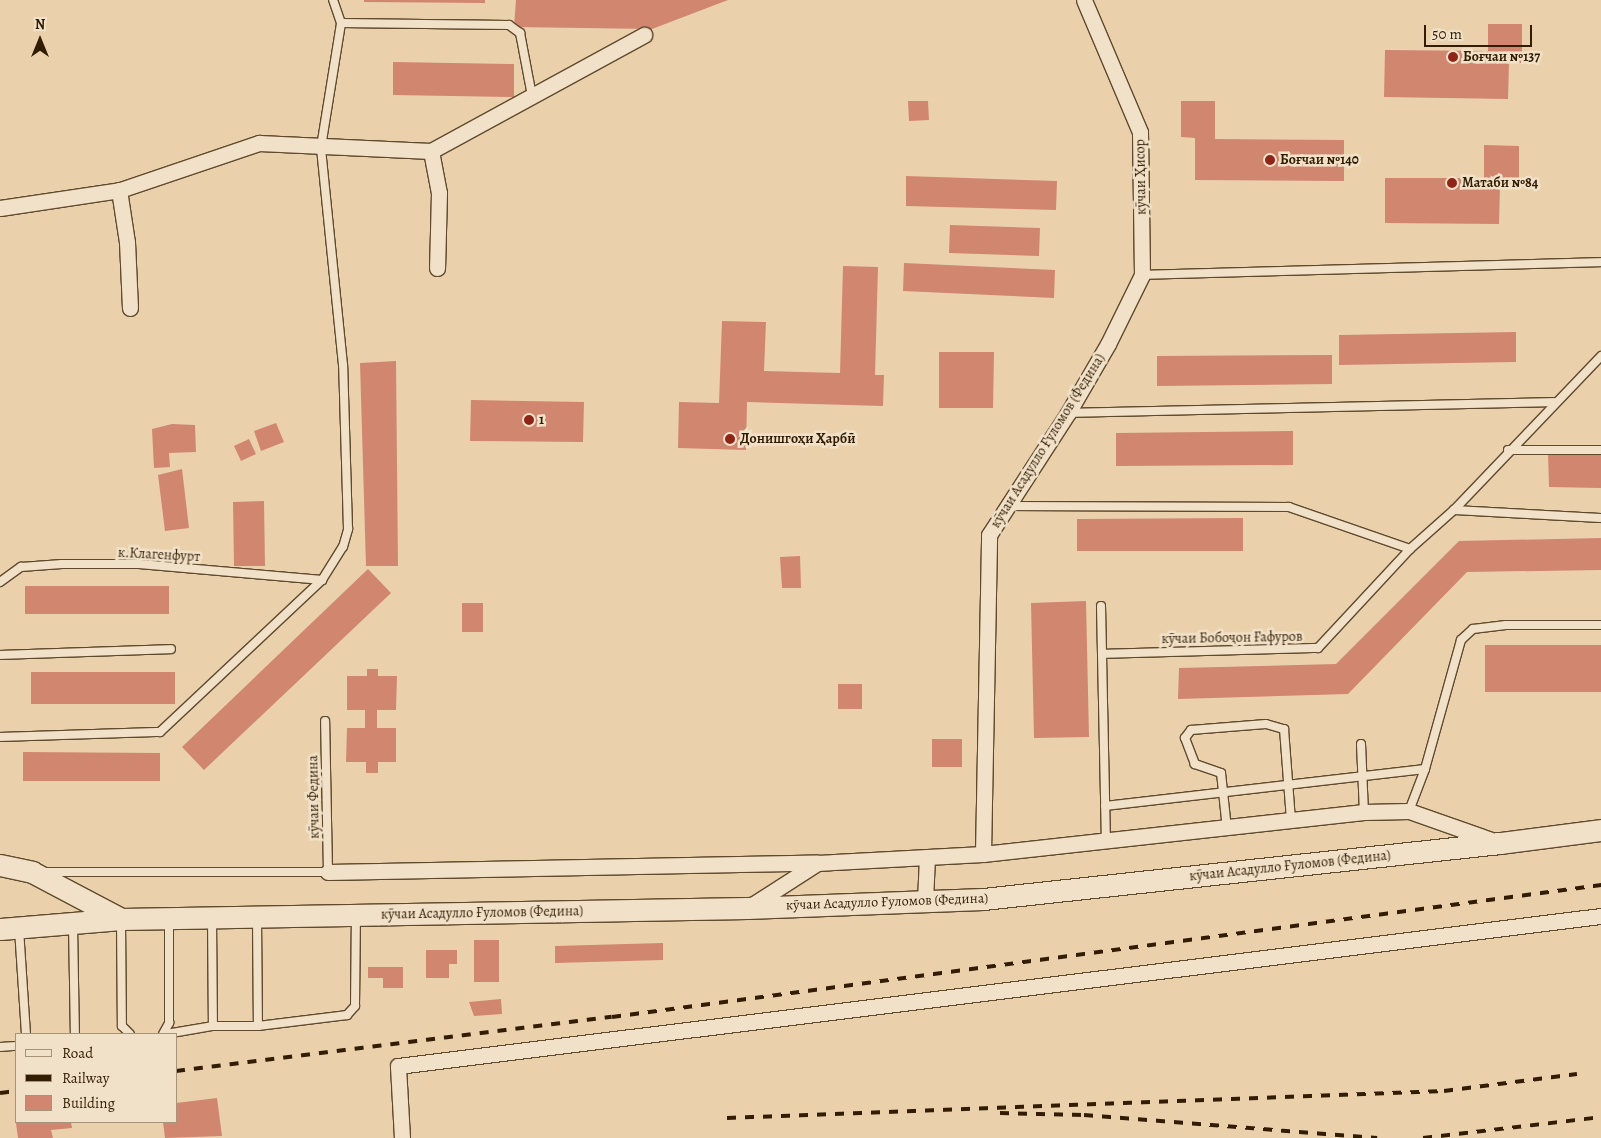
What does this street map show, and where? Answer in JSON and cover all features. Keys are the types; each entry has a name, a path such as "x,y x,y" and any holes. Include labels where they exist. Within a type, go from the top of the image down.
{"street":[{"name":"кӯчаи Ҳисор","path":"1084,0 1140,132 1142,275"},
{"path":"0,208 119,190 259,144 431,151 644,36"},
{"path":"431,151 438,193 437,268"},
{"path":"119,190 127,242 130,308"},
{"name":"кӯчаи Асадулло Ғуломов (Федина)","path":"983,854 989,535 1005,506 1068,413 1108,344 1142,275"},
{"path":"328,872 817,863 983,854 1106,843 1364,812 1409,811 1500,843"},
{"path":"1579,833 1601,821"},
{"name":"кӯчаи Асадулло Ғуломов (Федина)","path":"10,928 121,919 747,908 983,899 1500,843 1601,830"},
{"path":"925,901 927,857"},
{"path":"747,908 817,863"},
{"name":"кӯчаи Асадулло Ғуломов (Федина)","path":"0,865 32,872 121,919"},
{"path":"402,1138 398,1066 1601,916"}],"lane":[{"path":"0,737 160,732 322,580 343,547 348,529 343,365 321,147 341,23 333,0"},
{"path":"341,23 509,25 520,33 532,96"},
{"path":"1142,275 1601,262"},
{"name":"кӯчаи Бобоҷон Ғафуров","path":"1102,654 1318,648 1410,549 1454,510 1508,450 1601,356"},
{"path":"1068,413 1554,402"},
{"path":"1508,450 1601,450"},
{"path":"1005,506 1289,508 1410,549"},
{"path":"1454,510 1601,518"},
{"name":"к.Клагенфурт","path":"0,582 20,567 62,564 139,564 322,580"},
{"path":"1101,606 1106,843"},
{"path":"1409,811 1425,769 1461,640 1473,629 1506,625 1601,625"},
{"path":"0,655 171,649"},
{"name":"кӯчаи Федина","path":"325,721 328,872"},
{"path":"1227,829 1221,773 1195,764 1186,738 1191,730 1266,724 1284,729 1291,821"},
{"path":"1361,744 1364,812"},
{"path":"1105,806 1223,792 1287,787 1425,769"},
{"path":"32,872 328,872"},
{"path":"171,1033 213,1026 258,1026 347,1015 355,1006 356,915"},
{"path":"257,917 258,1026"},
{"path":"165,1033 169,1023 169,918"},
{"path":"212,918 213,1026"},
{"path":"121,919 122,1026 129,1033"},
{"path":"72,923 75,1033"},
{"path":"10,928 26,1033"},
{"path":"0,1047 15,1046"}],"building":[{"path":"364,0 485,0 485,3 364,2"},
{"path":"516,0 728,0 652,29 514,27"},
{"name":"Боғчаи №137","path":"1488,24 1522,24 1522,63 1509,63 1508,99 1384,97 1385,50 1488,51"},
{"path":"393,62 514,64 514,97 393,95"},
{"path":"908,101 928,101 929,120 909,121"},
{"name":"Боғчаи №140","path":"1181,101 1215,101 1215,139 1344,140 1344,181 1195,180 1195,138 1181,137"},
{"name":"Матаби №84","path":"1484,145 1519,146 1519,187 1500,187 1499,224 1385,223 1385,178 1484,178"},
{"path":"906,176 1057,181 1056,210 906,206"},
{"path":"950,225 1040,228 1039,256 949,253"},
{"path":"904,263 1055,270 1054,298 903,291"},
{"path":"843,266 878,267 875,375 884,375 883,406 747,402 746,450 678,448 679,402 719,403 722,321 766,322 764,371 840,373"},
{"path":"1516,332 1516,362 1339,365 1339,335"},
{"path":"939,352 994,352 993,408 939,408"},
{"path":"1332,355 1332,384 1157,386 1157,356"},
{"path":"396,361 398,566 366,566 360,363"},
{"path":"471,400 584,402 583,442 470,441"},
{"path":"276,423 284,442 261,451 254,431"},
{"path":"172,424 195,425 196,452 169,453 170,467 154,468 152,429"},
{"path":"1293,431 1293,465 1116,466 1116,433"},
{"path":"249,439 256,454 241,461 234,446"},
{"path":"1548,453 1601,453 1601,488 1549,487"},
{"path":"182,469 189,528 165,531 158,475"},
{"path":"264,501 265,566 234,566 233,502"},
{"path":"1243,518 1243,551 1077,551 1077,519"},
{"path":"1601,538 1601,570 1467,572 1348,694 1178,699 1179,668 1336,664 1459,541"},
{"path":"800,556 801,588 782,588 780,557"},
{"path":"368,569 391,593 204,770 182,747"},
{"path":"25,586 169,586 169,614 25,614"},
{"path":"1086,601 1089,737 1034,738 1031,603"},
{"path":"462,603 483,603 483,632 462,632"},
{"path":"1485,645 1601,645 1601,692 1485,692"},
{"path":"367,669 378,669 378,676 397,676 396,710 377,710 377,728 396,728 396,762 378,762 378,773 366,773 366,762 346,762 347,728 365,728 365,710 347,710 347,676 367,676"},
{"path":"31,672 175,672 175,704 31,704"},
{"path":"838,684 862,684 862,709 838,709"},
{"path":"932,739 962,739 962,767 932,767"},
{"path":"23,752 160,753 160,781 23,781"},
{"path":"474,940 499,940 499,982 474,982"},
{"path":"663,943 663,960 555,963 555,946"},
{"path":"426,950 457,950 457,964 449,964 449,978 426,978"},
{"path":"368,967 403,967 403,988 383,988 383,978 368,978"},
{"path":"501,999 502,1014 474,1016 469,1002"},
{"path":"217,1098 222,1136 165,1138 163,1123 178,1123 178,1103"},
{"path":"16,1123 71,1123 72,1128 51,1130 53,1138 18,1138"}],"railway":[{"path":"178,1071 612,1017 1601,885"},
{"path":"727,1118 1444,1091 1577,1074"},
{"path":"0,1093 15,1091"},
{"path":"1000,1113 1084,1115 1377,1138"},
{"path":"1423,1138 1601,1117"}],"place":[{"name":"Боғчаи №137","path":"1453,57"},
{"name":"Боғчаи №140","path":"1270,160"},
{"name":"Матаби №84","path":"1452,183"},
{"name":"1","path":"529,420"},
{"name":"Донишгоҳи Ҳарбӣ","path":"730,439"}]}
